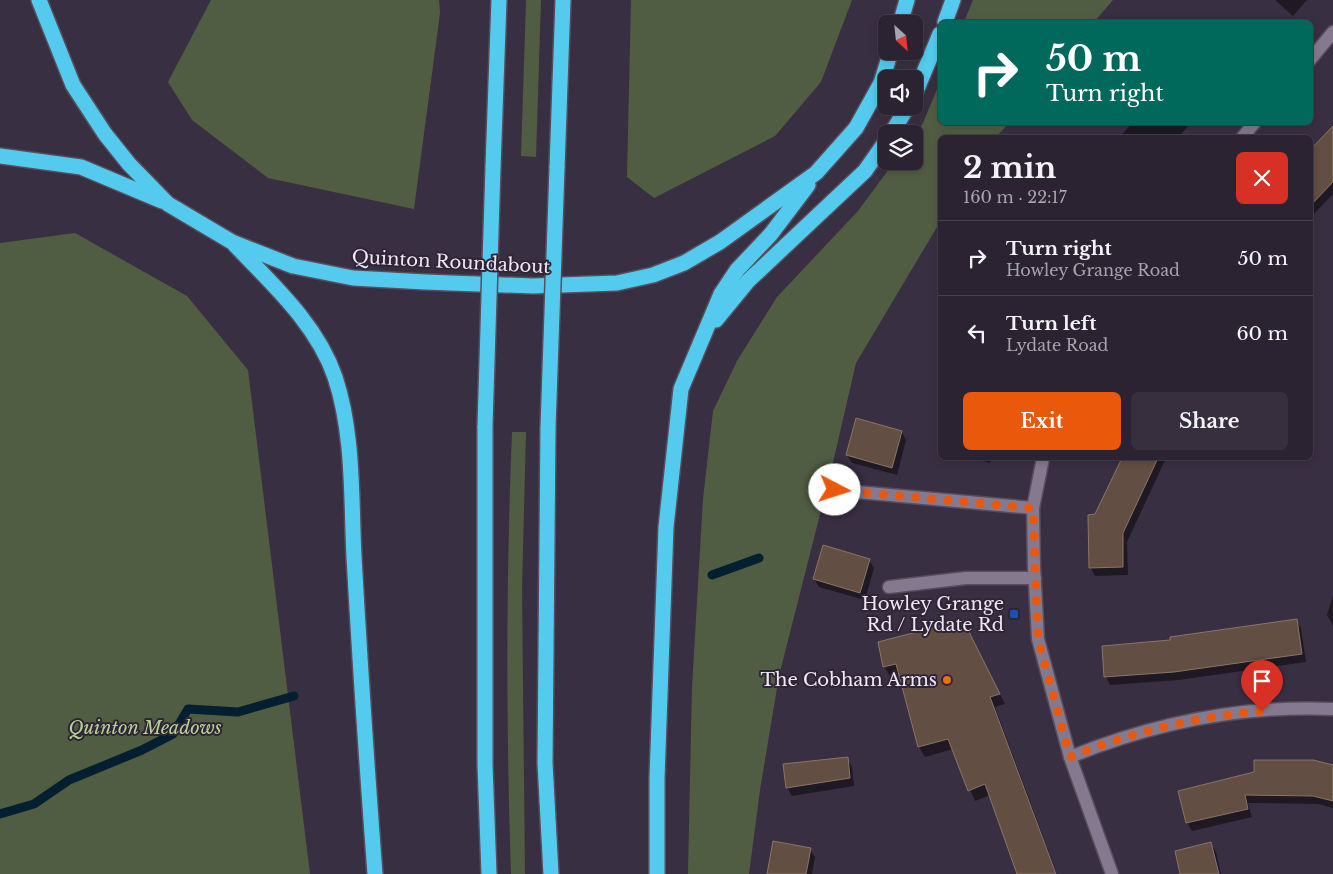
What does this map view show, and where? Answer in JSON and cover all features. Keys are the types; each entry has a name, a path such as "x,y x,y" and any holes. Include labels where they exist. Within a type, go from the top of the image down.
{"highway":[{"name":"Quinton Roundabout","path":"39,0 73,85 105,134 168,204 232,242 293,266 353,278 534,286 617,283 653,275 684,263 720,242 816,173 856,128 881,82 888,60"},
{"path":"489,874 485,764 485,426 499,0"},
{"path":"551,874 545,762 548,428 563,0"},
{"path":"903,15 907,0"},
{"path":"945,20 953,0"},
{"path":"923,75 938,39"},
{"path":"707,331 748,282 865,171 878,152"},
{"path":"0,156 81,167 168,204"},
{"path":"657,874 657,768 666,527 681,389 721,294 737,270 771,234 816,173"},
{"path":"232,242 299,313 335,376 344,414 350,466 366,764 375,874"}],"street":[{"path":"1313,56 1333,32"},
{"path":"1244,135 1253,125"},
{"path":"1043,460 1033,508 1034,578 1038,639 1070,757 1112,874"},
{"path":"835,490 1033,508"},
{"path":"889,587 966,578 1034,578"},
{"path":"1070,757 1142,731 1226,714 1298,708 1333,709"}],"green space":[{"path":"211,0 439,0 440,13 414,209 268,178 192,120 168,82"},
{"path":"526,0 541,0 536,157 521,156"},
{"path":"631,0 852,0 821,82 775,136 654,198 627,177"},
{"path":"973,0 1113,0 1096,20 965,20"},
{"path":"938,87 938,125 1007,125 998,135 938,135 938,225 856,363 831,471 779,676 760,790 749,874 688,874 692,687 703,499 713,411 737,361 777,297 858,211 888,170 923,170 922,125"},
{"name":"Quinton Meadows","path":"75,233 187,296 248,370 310,874 0,874 0,243"},
{"path":"512,432 526,432 522,589 525,874 511,874 509,819 508,598"}],"building":[{"path":"1333,126 1333,182 1313,203 1313,147"},
{"path":"856,418 902,431 892,468 846,455"},
{"path":"1121,460 1157,460 1123,533 1123,567 1089,568 1088,515 1095,514"},
{"path":"823,545 870,559 860,593 813,579"},
{"path":"1297,619 1302,654 1174,672 1104,677 1102,646 1170,640 1170,637"},
{"path":"963,620 1000,694 990,697 1056,874 1017,874 985,784 968,791 948,739 918,747 896,664 883,667 878,642"},
{"path":"848,757 850,778 786,788 783,764"},
{"path":"1254,760 1313,760 1333,765 1333,801 1313,796 1245,795 1248,809 1186,823 1178,791 1254,772"},
{"path":"773,841 811,848 806,874 767,874"},
{"path":"1211,842 1219,874 1180,874 1175,851"}],"waterway":[{"path":"712,575 759,558"},
{"path":"0,814 34,804 69,780 142,750 173,734 188,709 238,712 294,696"}],"place":[{"name":"Howley Grange Rd / Lydate Rd","path":"1014,614"},
{"name":"The Cobham Arms","path":"947,680"}],"route":[{"path":"835,490 1033,508 1038,639 1070,757 1142,731 1226,714 1262,711"}]}
